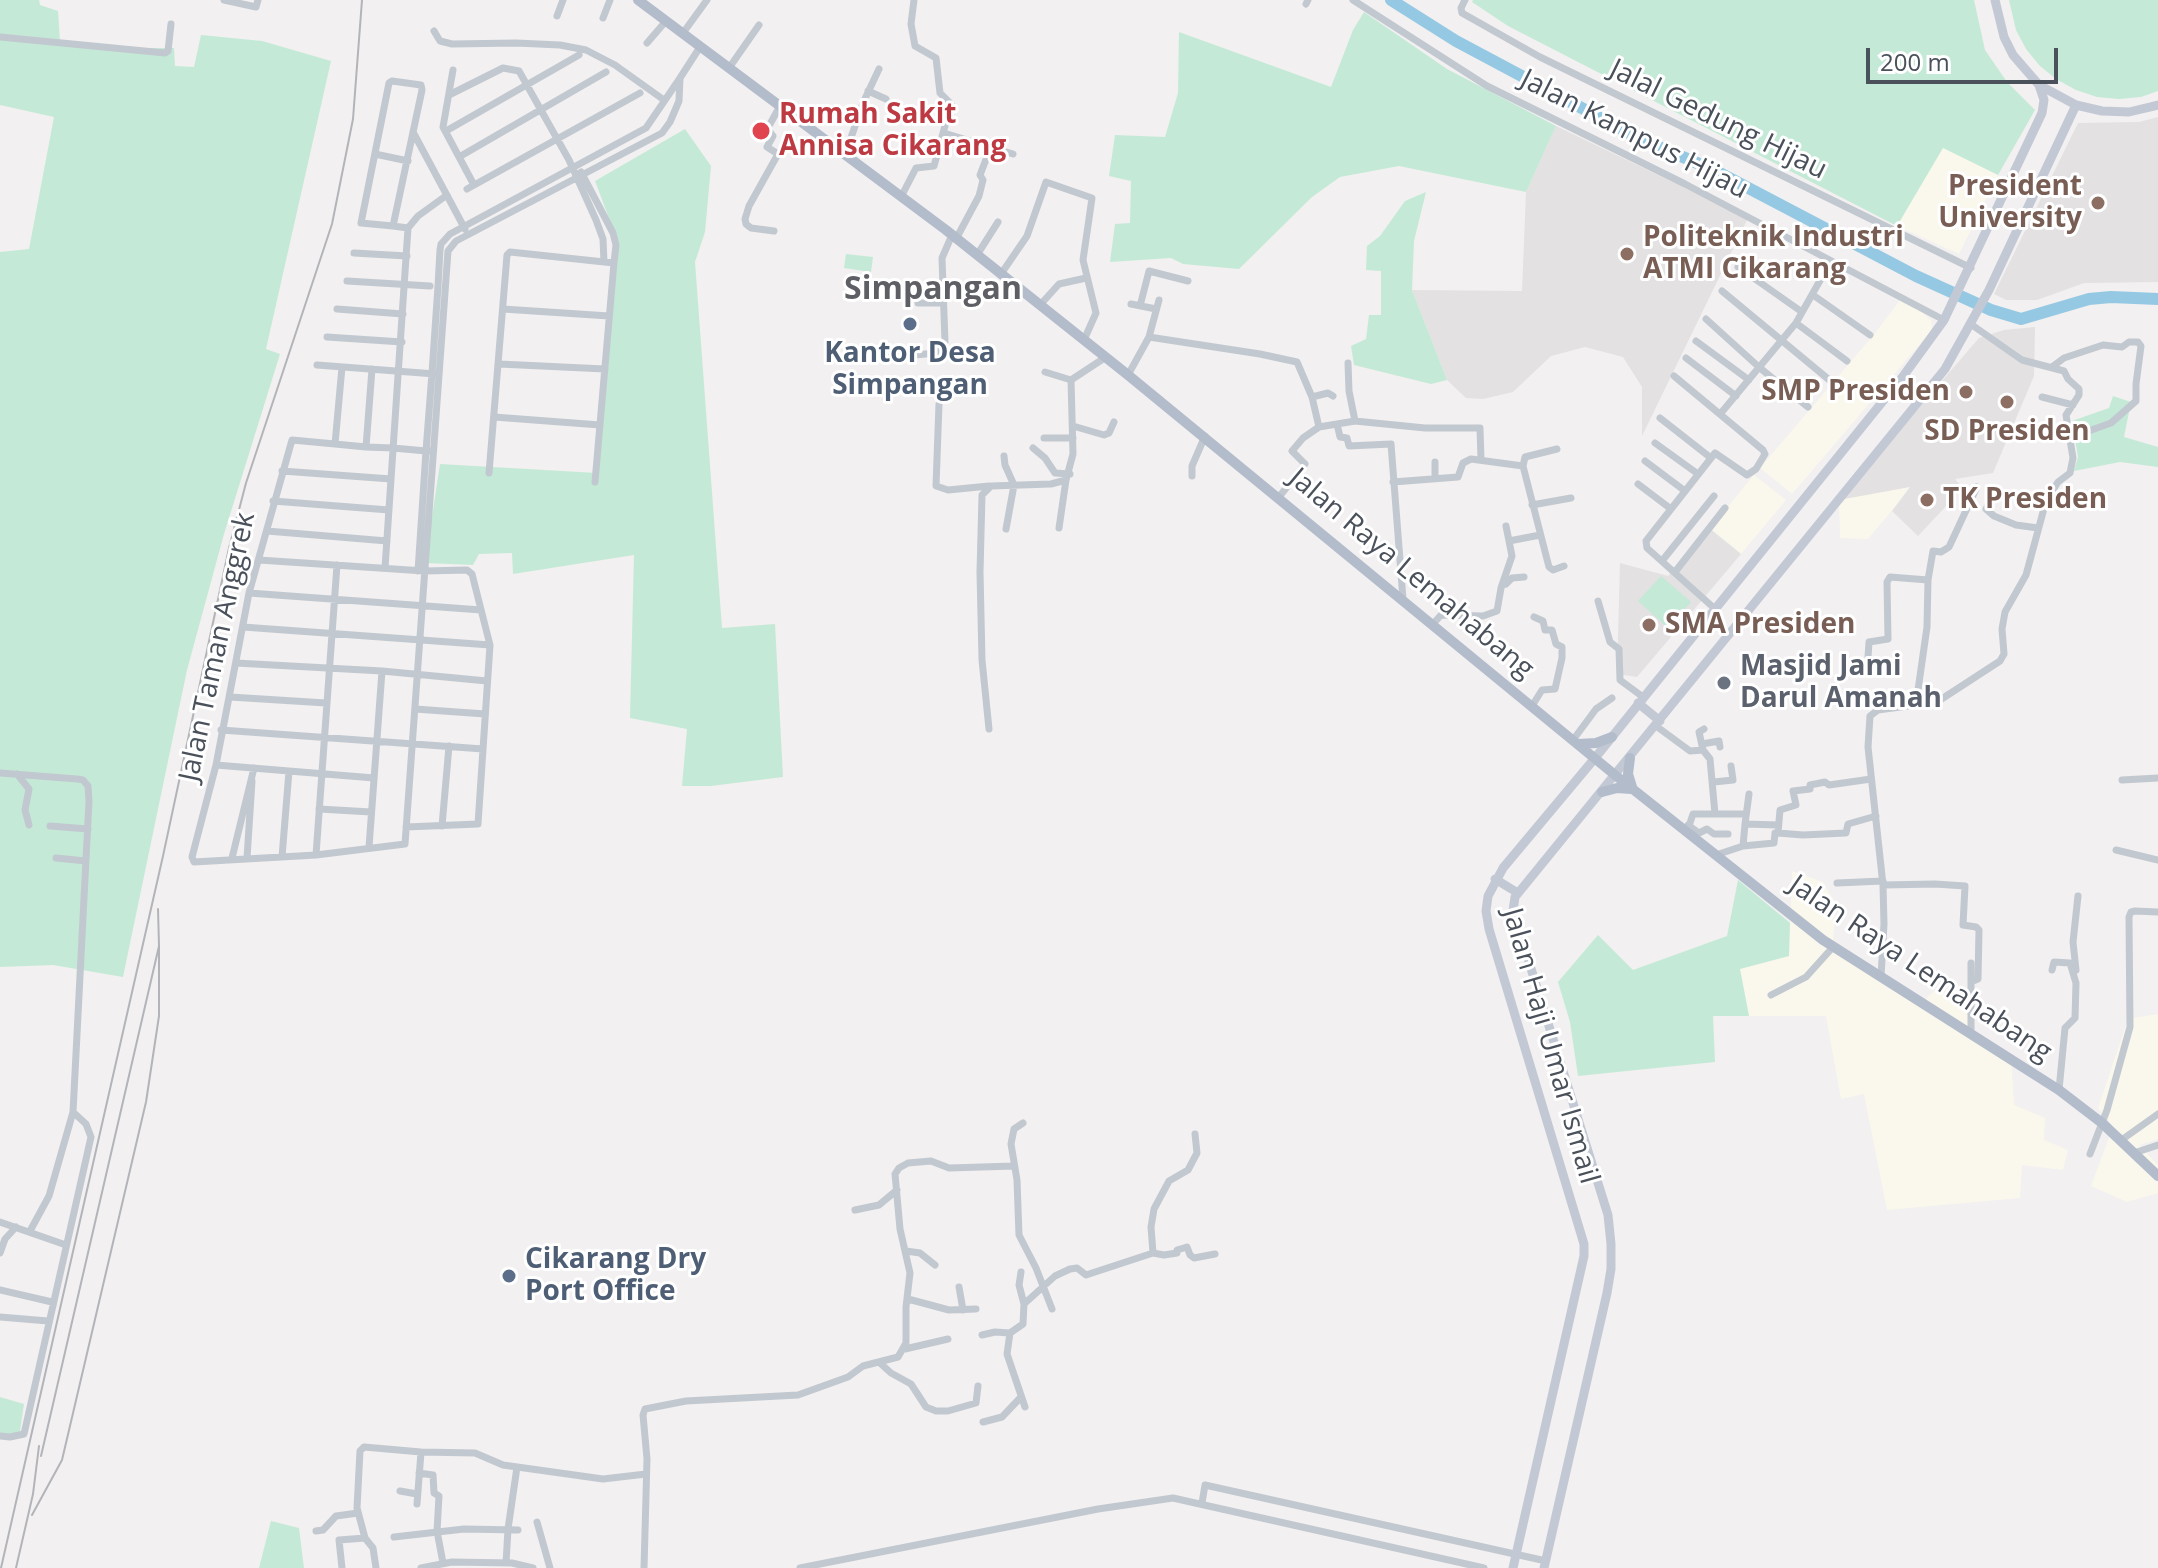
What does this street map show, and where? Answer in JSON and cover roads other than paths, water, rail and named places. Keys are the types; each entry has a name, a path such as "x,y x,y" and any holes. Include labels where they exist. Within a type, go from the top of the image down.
{"main road":[{"name":"Jalan Raya Lemahabang","path":"638,0 954,237 1106,357 1615,775 1688,829 1716,855 1833,947 2059,1090 2102,1123 2158,1176"},
{"path":"1995,0 2004,37 2013,55 2039,85 2076,105 2102,111 2129,112 2158,105"},
{"name":"Jalan Haji Umar Ismail","path":"1513,1568 1584,1256 1584,1244 1489,929 1486,905 1495,879 1904,375 1944,320 2045,107 2039,85"},
{"name":"Jalan Haji Umar Ismail","path":"1545,1565 1607,1293 1611,1244 1608,1215 1513,911 1513,902 1935,381 1973,322 2076,105"},
{"path":"1640,700 1658,723"},
{"path":"1575,742 1596,743 1612,737"},
{"path":"1602,792 1617,788 1633,789 1628,774 1630,758"},
{"path":"1495,879 1518,893"}],"street":[{"path":"224,0 256,7 258,0"},
{"path":"557,16 563,0"},
{"path":"603,18 610,0"},
{"path":"683,33 707,0"},
{"path":"901,197 916,168 934,166 951,104 940,93 936,58 915,46 911,24 914,0"},
{"name":"Jalan Kampus Hijau","path":"1353,0 1487,86 1944,320"},
{"name":"Jalal Gedung Hijau","path":"1465,0 1462,13 1540,57 1970,270"},
{"path":"647,43 666,21"},
{"path":"0,37 165,53 168,51 171,24"},
{"path":"729,68 759,25"},
{"path":"434,31 440,41 452,44 516,43 586,50 615,65 664,100"},
{"path":"466,230 649,126 700,47"},
{"path":"446,131 579,55"},
{"path":"449,95 503,68 519,71 613,233 616,245 595,482"},
{"path":"845,155 879,69"},
{"path":"453,70 443,122 470,187 640,93"},
{"path":"459,157 606,72"},
{"path":"254,768 232,858 316,855 405,844 441,302 441,244 450,234 466,230 579,176 665,130 679,101 680,78"},
{"path":"393,226 421,85 391,81 361,223 408,228"},
{"path":"868,91 886,99"},
{"path":"774,231 748,226 745,219 778,154 767,147 773,136 770,127 780,106"},
{"path":"413,132 466,230"},
{"path":"944,133 1013,154"},
{"path":"883,358 936,353 945,342 943,252 979,196 983,180 980,175 990,149"},
{"path":"375,154 408,161"},
{"path":"579,176 602,233 604,262"},
{"path":"1001,274 1027,236 1046,182 1092,198 1083,260 1096,313 1084,340"},
{"path":"385,568 408,228 418,216 447,195"},
{"path":"977,255 998,222"},
{"path":"354,253 407,256"},
{"path":"489,473 508,253 614,263"},
{"path":"1721,413 1796,323 1831,261"},
{"path":"1738,267 1802,312"},
{"path":"1128,375 1149,337 1157,305 1135,305 1149,271 1188,281"},
{"path":"1040,305 1059,284 1086,278"},
{"path":"347,281 430,286"},
{"path":"1722,291 1833,383"},
{"path":"1813,295 1870,335"},
{"path":"918,303 943,303"},
{"path":"337,309 403,314"},
{"path":"503,309 609,316"},
{"path":"1706,319 1808,407"},
{"path":"1881,977 1883,883 1868,747 1870,716 1878,710 1937,702 2000,661 2004,654 2002,629 2005,612 2026,575 2051,490 2071,471 2073,458 2066,415 2079,395 2079,389 2064,371 2022,360 1973,322"},
{"path":"1796,323 1847,361"},
{"path":"327,337 402,342"},
{"path":"1149,337 1297,362 1312,397 1319,427"},
{"path":"1696,341 1749,380"},
{"path":"2052,367 2064,358 2103,345 2122,347 2129,342 2138,342 2141,346 2136,384 2138,400 2111,423 2069,438"},
{"path":"1059,528 1073,438 1071,380 1106,357"},
{"path":"1686,358 1736,396"},
{"path":"1348,363 1355,421"},
{"path":"499,364 605,369"},
{"path":"317,365 435,374"},
{"path":"342,367 335,444 430,451"},
{"path":"366,447 372,369"},
{"path":"1045,372 1071,380"},
{"path":"1674,376 1763,450 1764,458 1747,475 1717,453 1646,541 1647,548 1714,608"},
{"path":"1312,397 1328,393 1333,396"},
{"path":"2042,397 2073,405"},
{"path":"939,404 936,486 948,490 1056,484 1068,477"},
{"path":"494,417 600,425"},
{"path":"1660,418 1711,458"},
{"path":"1279,497 1305,464 1292,451 1303,438 1319,427 1355,421 1425,428 1480,428 1481,460"},
{"path":"1073,426 1104,435 1109,433 1114,422"},
{"path":"1337,424 1340,437 1347,438 1349,446 1391,444 1403,599"},
{"path":"1192,476 1192,466 1205,436"},
{"path":"1044,438 1073,438"},
{"name":"Jalan Taman Anggrek","path":"232,858 195,862 192,857 216,765 249,593 292,440 335,444"},
{"path":"1655,443 1698,474"},
{"path":"1033,448 1045,458 1055,473 1068,477"},
{"path":"1557,449 1525,457 1523,466 1550,569 1564,566"},
{"path":"1004,456 1006,470 1014,485 1006,529"},
{"path":"1393,482 1458,477 1463,463 1471,459 1523,466"},
{"path":"1645,461 1685,491"},
{"path":"1435,462 1435,478"},
{"path":"282,471 391,479"},
{"path":"1638,484 1671,509"},
{"path":"989,729 982,660 980,572 982,495 991,486"},
{"path":"1916,704 1927,627 1928,580 1933,551 1941,552 1949,547 1977,487"},
{"path":"1662,561 1714,496"},
{"path":"1532,505 1571,498"},
{"path":"273,501 389,510"},
{"path":"1990,502 1986,509 1994,516 2016,525 2038,528"},
{"path":"1675,572 1725,508"},
{"path":"1498,609 1501,588 1512,560 1506,526"},
{"path":"267,531 387,541"},
{"path":"1509,541 1540,535"},
{"path":"259,560 421,571 467,570 472,574 490,645 478,824 406,827"},
{"path":"316,855 337,565"},
{"path":"1433,624 1441,615 1494,614 1508,581 1524,577"},
{"path":"1868,657 1869,642 1888,639 1887,582 1890,577 1928,580"},
{"path":"249,593 481,610"},
{"path":"1598,601 1610,642 1619,649 1620,680 1640,700"},
{"path":"1532,706 1542,690 1555,689 1562,651 1561,646 1556,644 1552,630 1545,630 1543,621 1534,617"},
{"path":"243,627 490,645"},
{"path":"236,663 382,671 487,681"},
{"path":"369,847 382,671"},
{"path":"230,697 326,703"},
{"path":"1575,742 1596,709 1612,698"},
{"path":"415,709 485,714"},
{"path":"1658,723 1690,751 1719,741 1720,747"},
{"path":"1704,729 1699,732 1702,747 1710,759 1714,782 1711,831"},
{"path":"221,730 483,749"},
{"path":"442,826 449,746"},
{"path":"216,765 374,778"},
{"path":"1714,782 1733,780 1731,766"},
{"path":"282,857 289,771"},
{"path":"0,773 83,780 89,790 73,1112 49,1196 30,1231"},
{"path":"17,774 29,789 25,810 29,825"},
{"path":"247,858 253,802 252,778"},
{"path":"2122,780 2158,778"},
{"path":"1716,855 1743,846 1774,843 1780,810 1796,805 1793,791 1810,789 1810,785 1825,782 1829,785 1871,779"},
{"path":"1743,846 1749,794"},
{"path":"319,809 371,812"},
{"path":"1728,834 1714,834 1707,829 1699,833 1688,829 1695,813 1745,814"},
{"path":"1745,824 1803,835 1846,833 1848,824 1876,816"},
{"path":"50,826 88,829"},
{"path":"2116,850 2158,860"},
{"path":"56,858 86,861"},
{"path":"1837,883 1965,886 1963,925 1979,930 1978,979 1973,981"},
{"path":"2076,995 2079,978 2073,954 2078,896"},
{"path":"2090,1154 2130,1027 2129,917 2135,911 2158,912"},
{"path":"1771,995 1806,977 1833,947"},
{"path":"2052,970 2054,962 2071,964 2076,977 2075,1018 2065,1028 2059,1090"},
{"path":"1971,963 1971,1034"},
{"path":"0,1436 24,1434 91,1137 86,1124 73,1112"},
{"path":"2120,1141 2158,1114"},
{"path":"1023,1123 1014,1129 1011,1151 1017,1180 1020,1240 1027,1249 1052,1309"},
{"path":"1153,1253 1151,1227 1154,1209 1169,1181 1188,1170 1197,1153 1195,1134"},
{"path":"2134,1153 2158,1145"},
{"path":"905,1349 910,1273 900,1229 895,1174 908,1163 931,1161 949,1168 1014,1166"},
{"path":"855,1210 879,1205 897,1190"},
{"path":"0,1222 66,1245"},
{"path":"0,1253 5,1239 16,1227"},
{"path":"1024,1299 1070,1269 1077,1268 1086,1275 1153,1253 1173,1254 1187,1247 1194,1258 1215,1254"},
{"path":"906,1251 920,1253 935,1265"},
{"path":"982,1335 1010,1333 1023,1324 1021,1272"},
{"path":"959,1287 963,1310"},
{"path":"0,1290 52,1302"},
{"path":"908,1299 949,1310 976,1309"},
{"path":"0,1317 48,1321"},
{"path":"1010,1333 1007,1354 1025,1407"},
{"path":"644,1568 646,1474 643,1415 647,1407 686,1401 798,1395 848,1377 860,1367 894,1360 905,1349 948,1339"},
{"path":"880,1363 911,1384 926,1407 936,1411 976,1403 978,1386"},
{"path":"983,1422 1002,1417 1021,1397"},
{"path":"376,1568 373,1548 365,1538 358,1513 362,1447 475,1453 495,1463 610,1479 646,1474"},
{"path":"417,1504 421,1452"},
{"path":"506,1563 517,1467"},
{"path":"419,1473 434,1477 434,1493 439,1498 437,1531 443,1563"},
{"path":"1202,1503 1205,1485 1516,1555 1545,1565"},
{"path":"400,1491 417,1494"},
{"path":"800,1568 1163,1498 1202,1503 1484,1568"},
{"path":"316,1531 323,1530 336,1516 358,1513"},
{"path":"537,1522 550,1568"},
{"path":"394,1537 437,1531 518,1530"},
{"path":"342,1568 339,1540 365,1538"},
{"path":"421,1568 443,1563 506,1563 533,1568"}],"waterway":[{"path":"1391,0 1456,41 1638,138 1716,171 1916,276 1991,310 2021,319 2089,299 2158,299"}],"railway":[{"path":"1,1568 163,856 229,548 246,483 332,224 353,119 362,0"},
{"path":"41,1456 159,946 158,909"},
{"path":"32,1515 62,1460 146,1102 159,1016 159,946"},
{"path":"16,1568 33,1494 39,1446"}],"place":[{"name":"Rumah Sakit Annisa Cikarang","path":"761,131"},
{"name":"President University","path":"2098,203"},
{"name":"Politeknik Industri ATMI Cikarang","path":"1627,254"},
{"name":"Kantor Desa Simpangan","path":"910,324"},
{"name":"SMP Presiden","path":"1966,392"},
{"name":"SD Presiden","path":"2007,402"},
{"name":"TK Presiden","path":"1927,500"},
{"name":"SMA Presiden","path":"1649,625"},
{"name":"Masjid Jami Darul Amanah","path":"1724,683"},
{"name":"Cikarang Dry Port Office","path":"509,1276"}],"district":[{"name":"Simpangan","path":"933,290"}]}
